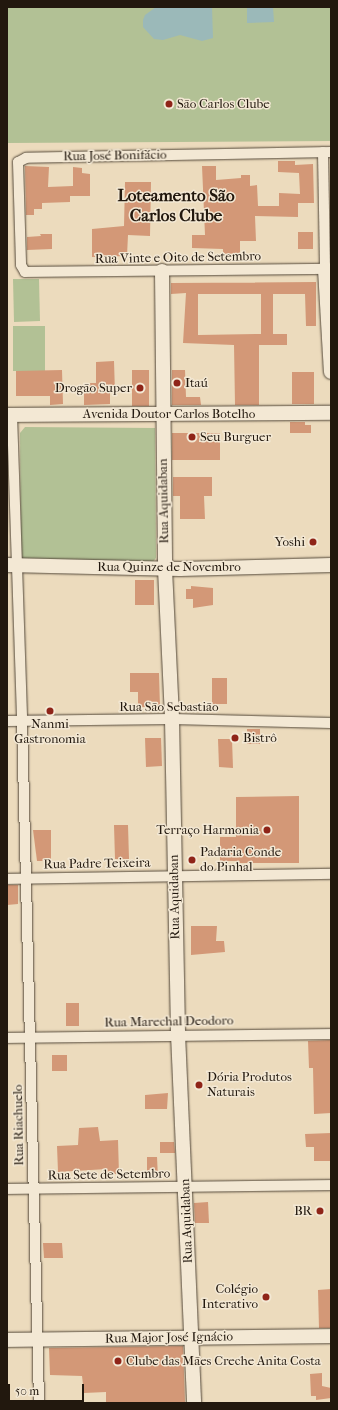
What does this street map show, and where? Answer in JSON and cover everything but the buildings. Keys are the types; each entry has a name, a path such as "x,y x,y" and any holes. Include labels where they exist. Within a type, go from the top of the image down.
{"street":[{"name":"Rua José Bonifácio","path":"25,272 21,265 18,162 26,158 327,152 331,372"},
{"name":"Rua Vinte e Oito de Setembro","path":"25,272 328,269"},
{"name":"Rua Aquidaban","path":"162,271 162,413 165,568 172,719 178,1034 194,1403"},
{"name":"Avenida Doutor Carlos Botelho","path":"9,415 331,413"},
{"name":"Rua Riachuelo","path":"9,415 12,565 22,721 24,878 30,1038 39,1403"},
{"name":"Rua Quinze de Novembro","path":"12,565 165,568 331,565"},
{"name":"Rua São Sebastião","path":"7,721 172,719 331,723"},
{"name":"Rua Padre Teixeira","path":"7,879 331,874"},
{"name":"Rua Marechal Deodoro","path":"7,1038 178,1034 331,1034"},
{"name":"Rua Sete de Setembro","path":"7,1189 331,1185"},
{"name":"Rua Major José Ignácio","path":"7,1340 331,1336"}],"green space":[{"name":"São Carlos Clube","path":"7,7 331,7 331,141 8,143"},
{"path":"13,279 39,279 40,321 14,322"},
{"path":"13,326 45,326 45,371 13,371"},
{"path":"25,427 155,428 156,558 150,565 25,563 21,558 20,433"}],"water":[{"path":"156,7 212,7 213,38 202,41 180,35 163,40 154,39 143,27 143,20 145,15"},
{"path":"247,7 273,7 274,22 247,23"}],"place":[{"name":"São Carlos Clube","path":"169,104"},
{"name":"Itaú","path":"177,383"},
{"name":"Drogão Super","path":"140,388"},
{"name":"Seu Burguer","path":"192,437"},
{"name":"Yoshi","path":"313,542"},
{"name":"Nanmi Gastronomia","path":"50,711"},
{"name":"Bistrô","path":"235,738"},
{"name":"Terraço Harmonia","path":"267,830"},
{"name":"Padaria Conde do Pinhal","path":"192,860"},
{"name":"Dória Produtos Naturais","path":"199,1085"},
{"name":"BR","path":"320,1211"},
{"name":"Colégio Interativo","path":"266,1297"},
{"name":"Clube das Mães Creche Anita Costa","path":"118,1361"}],"district":[{"name":"Loteamento São Carlos Clube","path":"176,206"}]}
